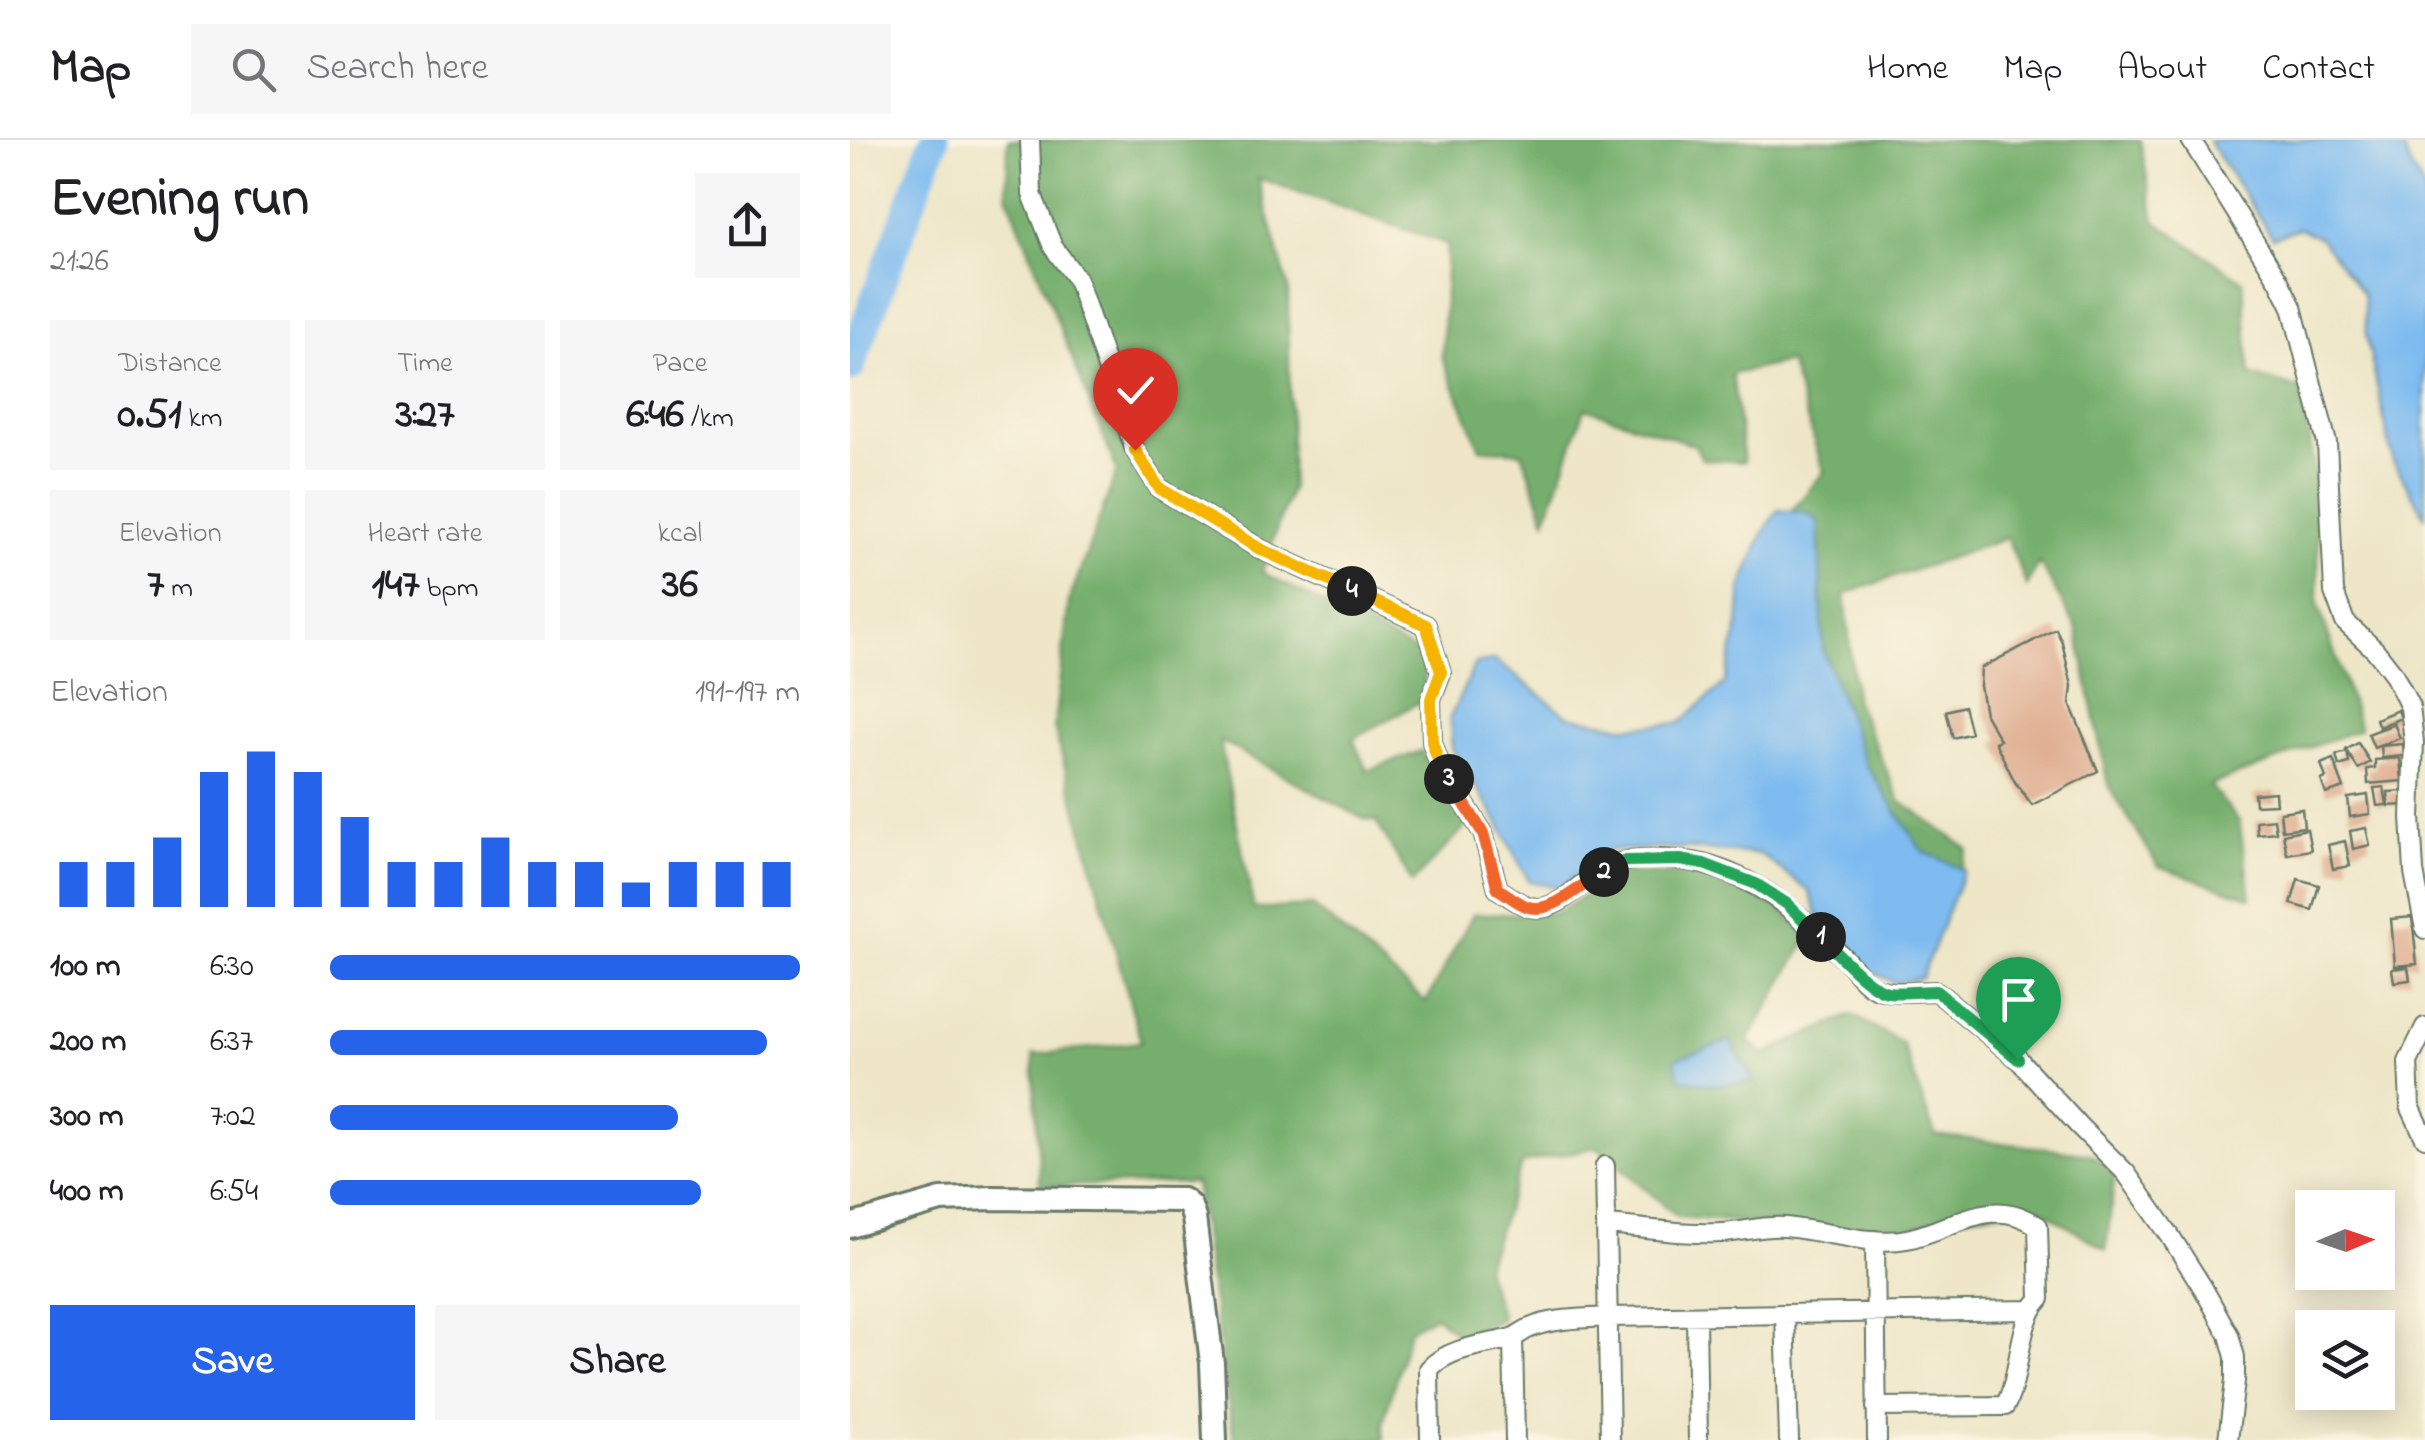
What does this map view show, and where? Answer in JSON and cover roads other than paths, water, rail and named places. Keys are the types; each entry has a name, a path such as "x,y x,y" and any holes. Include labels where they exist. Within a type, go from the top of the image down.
{"street":[{"path":"1030,140 1032,194 1053,247 1078,278 1135,450 1159,488 1260,549 1426,625 1441,672 1431,699 1432,742 1439,763 1483,833 1498,889 1528,907 1542,908 1625,861 1680,860 1704,864 1756,884 1787,904 1869,986 1888,992 1936,991 2018,1059 2126,1173 2170,1234 2212,1304 2236,1357 2228,1440"},
{"path":"2190,140 2280,281 2292,307 2327,444 2334,592 2345,622 2376,650 2410,707 2414,742 2413,854 2425,929"},
{"path":"2425,1027 2408,1062 2410,1106 2425,1138"},
{"path":"1605,1166 1610,1440"},
{"path":"850,1226 941,1200 1183,1200 1194,1218 1212,1363 1215,1440"},
{"path":"1606,1226 1720,1233 1780,1226 1875,1240 1903,1240 1964,1218 1998,1212 2026,1218 2038,1226 2040,1299 2030,1310 2012,1393 2005,1406 1876,1407"},
{"path":"1875,1240 1877,1440"},
{"path":"1430,1440 1429,1369 1438,1360 1491,1341 1513,1338 1530,1328 1608,1317 2030,1310"},
{"path":"1786,1314 1789,1440"},
{"path":"1696,1316 1698,1440"},
{"path":"1513,1338 1515,1440"}],"water":[{"path":"2208,140 2400,140 2425,191 2425,516 2393,461 2366,334 2363,294 2320,238 2299,228 2273,238"},
{"path":"1778,510 1805,513 1818,520 1823,650 1865,763 1922,851 1964,870 1921,978 1895,983 1867,969 1826,936 1809,891 1760,854 1679,848 1610,850 1560,888 1529,881 1492,811 1452,749 1450,718 1475,664 1495,660 1568,716 1629,727 1680,723 1725,683 1739,624 1742,586 1763,533"},
{"path":"1730,1041 1755,1082 1714,1085 1679,1078 1675,1059"}],"waterway":[{"path":"850,367 934,140"}]}
